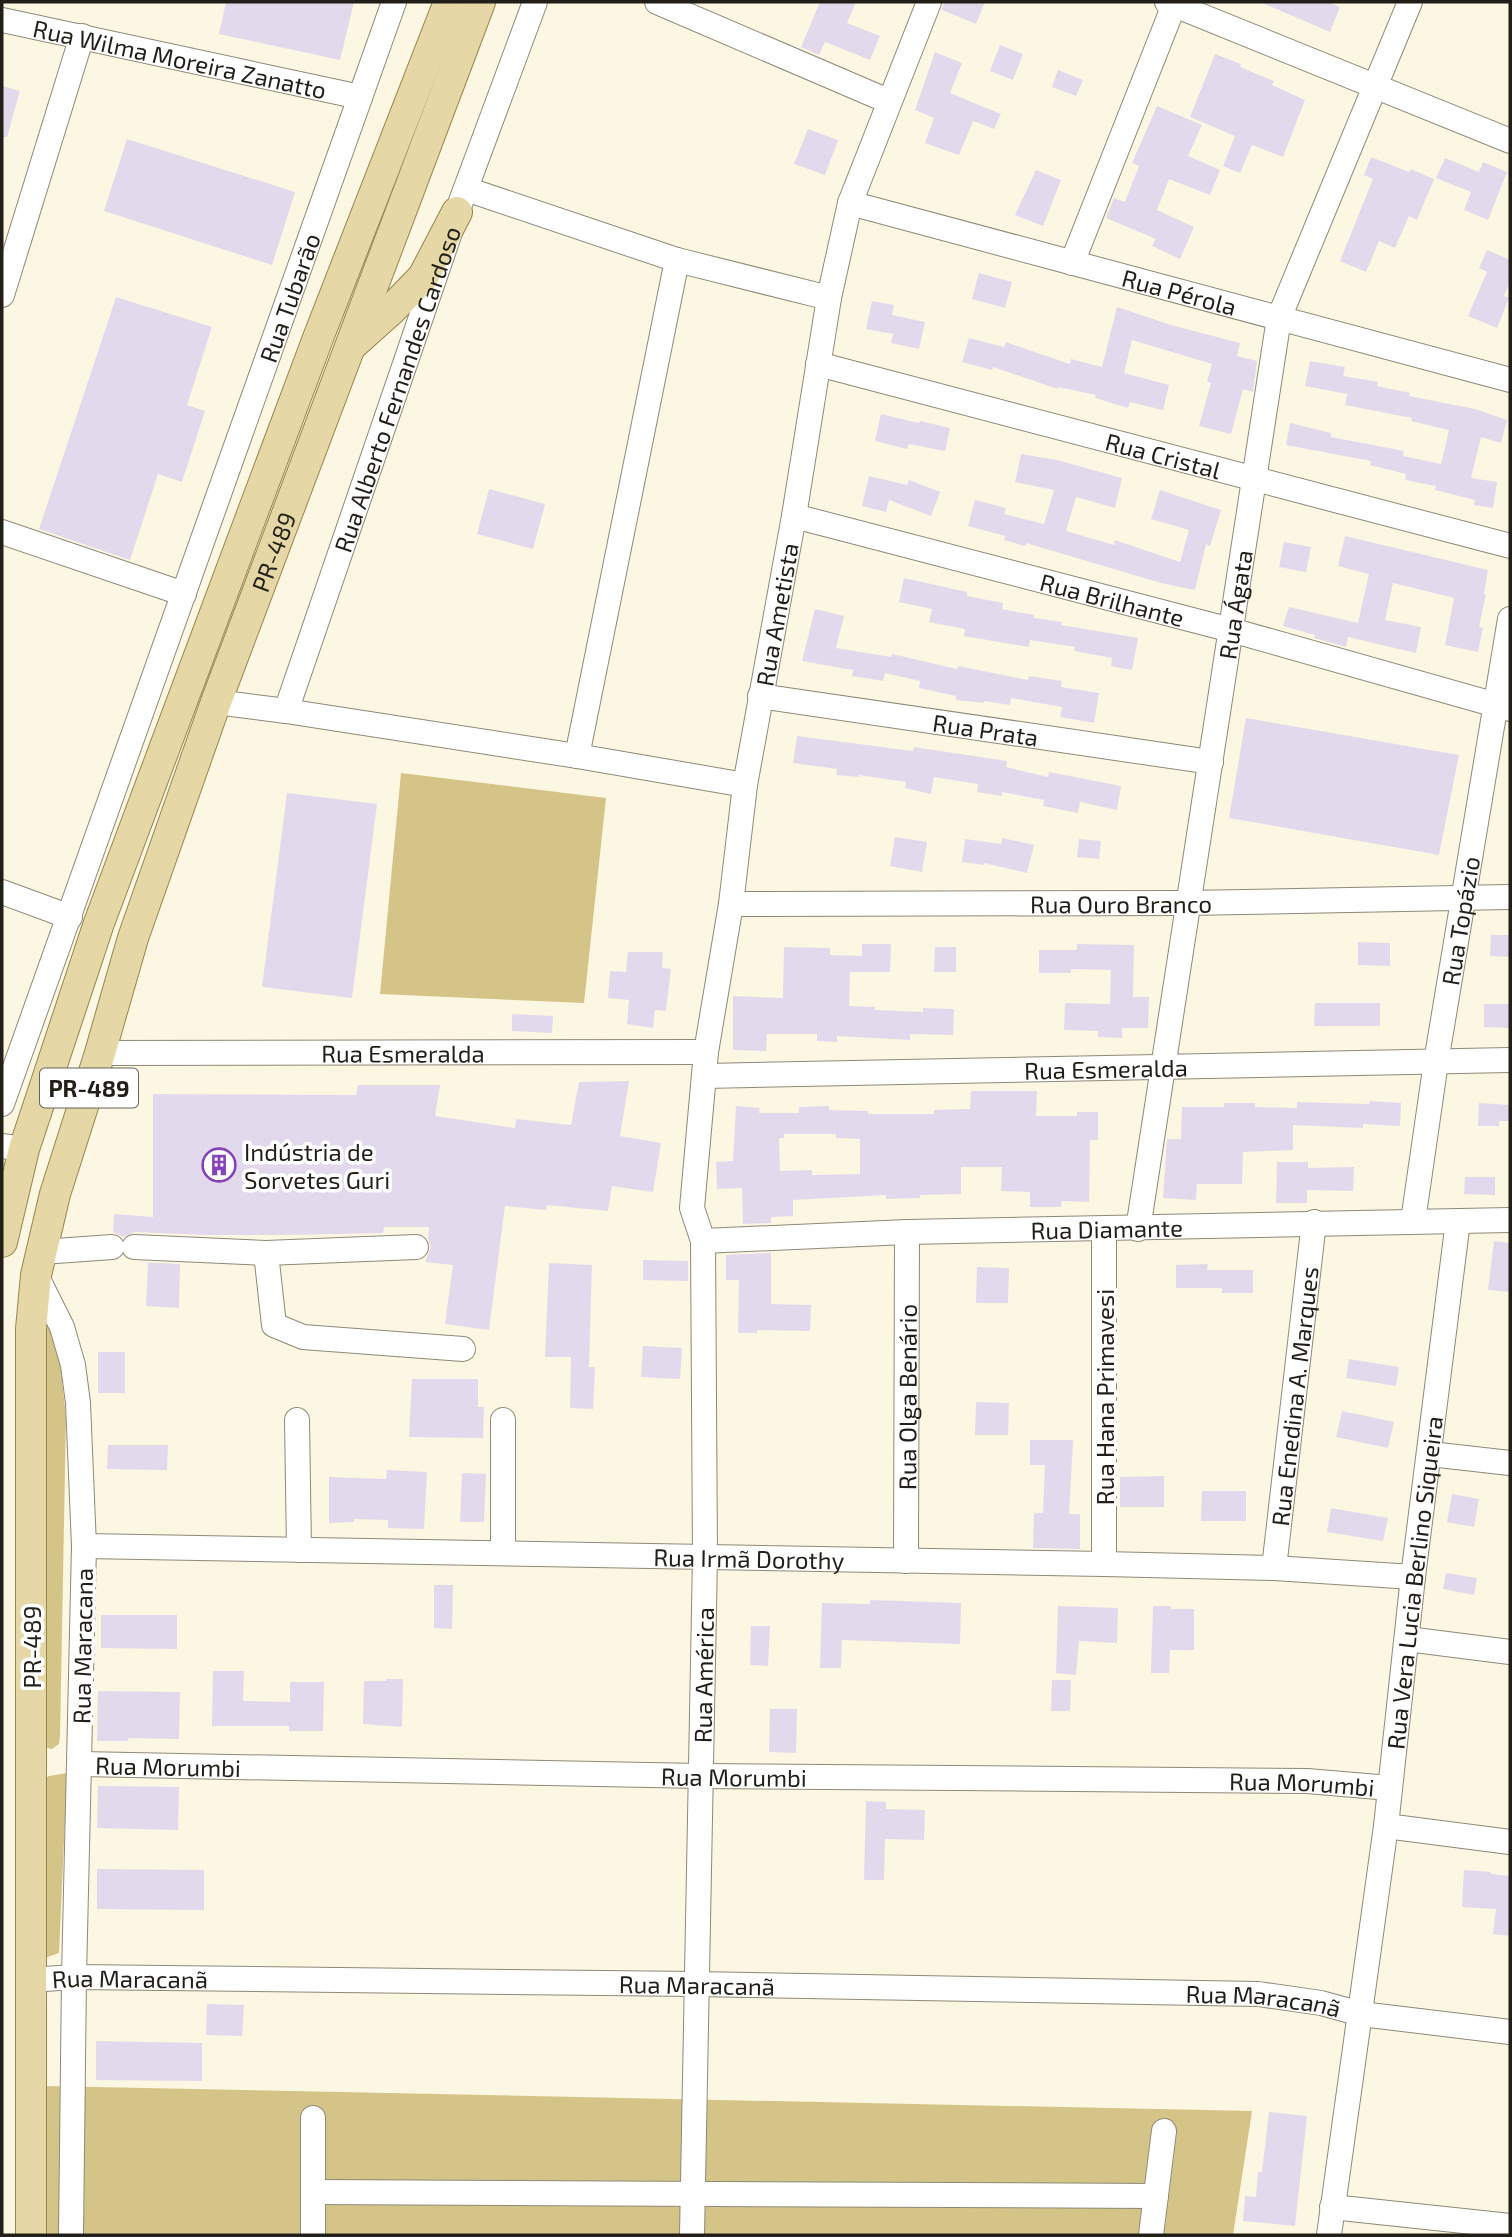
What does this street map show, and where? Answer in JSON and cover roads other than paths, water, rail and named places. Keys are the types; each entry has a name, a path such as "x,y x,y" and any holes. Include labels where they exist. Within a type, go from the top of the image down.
{"main road":[{"name":"PR-489","path":"2,1242 13,1147 323,325 449,2"},
{"name":"PR-489","path":"31,2235 31,1329 39,1264 55,1194 133,938 216,702 480,2"},
{"path":"350,346 391,310 423,276 461,201"},
{"path":"13,1147 39,1161 50,1176 55,1194"}],"street":[{"name":"Rua Tubarão","path":"2,1104 394,2"},
{"name":"Rua Alberto Fernandes Cardoso","path":"286,711 461,201 535,2"},
{"path":"657,2 888,101"},
{"name":"Rua Ametista","path":"703,1241 692,1208 705,1064 760,696 794,516 829,298 850,203 929,2"},
{"name":"Rua Ágata","path":"1138,1229 1161,1066 1279,318 1410,2"},
{"path":"1072,262 1171,3 1510,141"},
{"name":"Rua Wilma Moreira Zanatto","path":"2,20 360,97"},
{"path":"2,295 82,36"},
{"path":"461,201 829,298"},
{"name":"Rua Pérola","path":"850,203 1510,380"},
{"path":"577,756 677,260"},
{"name":"Rua Cristal","path":"818,364 1510,546"},
{"name":"Rua Brilhante","path":"794,516 1231,630 1503,707"},
{"path":"2,532 184,594"},
{"name":"Rua Topázio","path":"1413,1221 1464,898 1503,707 1510,619"},
{"name":"Rua Prata","path":"760,696 1211,762"},
{"path":"216,702 577,756 746,785"},
{"path":"2,892 70,917"},
{"name":"Rua Ouro Branco","path":"731,904 1187,903 1510,897"},
{"name":"Rua Esmeralda","path":"100,1053 705,1064 1161,1066 1510,1060"},
{"name":"Rua Diamante","path":"703,1241 907,1232 1510,1220"},
{"name":"Rua Vera Lucia Berlino Siqueira","path":"1329,2235 1390,1788 1413,1577 1458,1221"},
{"name":"Rua Enedina A. Marques","path":"1274,1568 1314,1223"},
{"name":"Rua Hana Primavesi","path":"1104,1229 1104,1564"},
{"name":"Rua Olga Benário","path":"905,1561 907,1232"},
{"name":"Rua América","path":"692,2235 705,1557 703,1241"},
{"path":"39,1264 123,1247 266,1253 416,1247"},
{"path":"266,1253 274,1325 303,1338 463,1349"},
{"name":"Rua Maracana","path":"39,1264 73,1365 78,1403 84,1546 71,2235"},
{"path":"296,1419 299,1550"},
{"path":"503,1420 503,1552"},
{"path":"1430,1454 1510,1463"},
{"name":"Rua Irmã Dorothy","path":"84,1546 1104,1564 1274,1568 1413,1577"},
{"path":"1407,1639 1510,1652"},
{"name":"Rua Morumbi","path":"80,1764 700,1776 1307,1781 1390,1788"},
{"path":"1385,1826 1510,1842"},
{"name":"Rua Maracanã","path":"30,1980 74,1977 696,1984 1258,1994 1321,2003 1361,2014 1510,2032"},
{"path":"313,2118 313,2235"},
{"path":"1151,2235 1164,2131"},
{"path":"313,2192 1156,2196"},
{"path":"1332,2207 1510,2226"}],"place":[{"name":"Indústria de Sorvetes Guri","path":"219,1165"}]}
